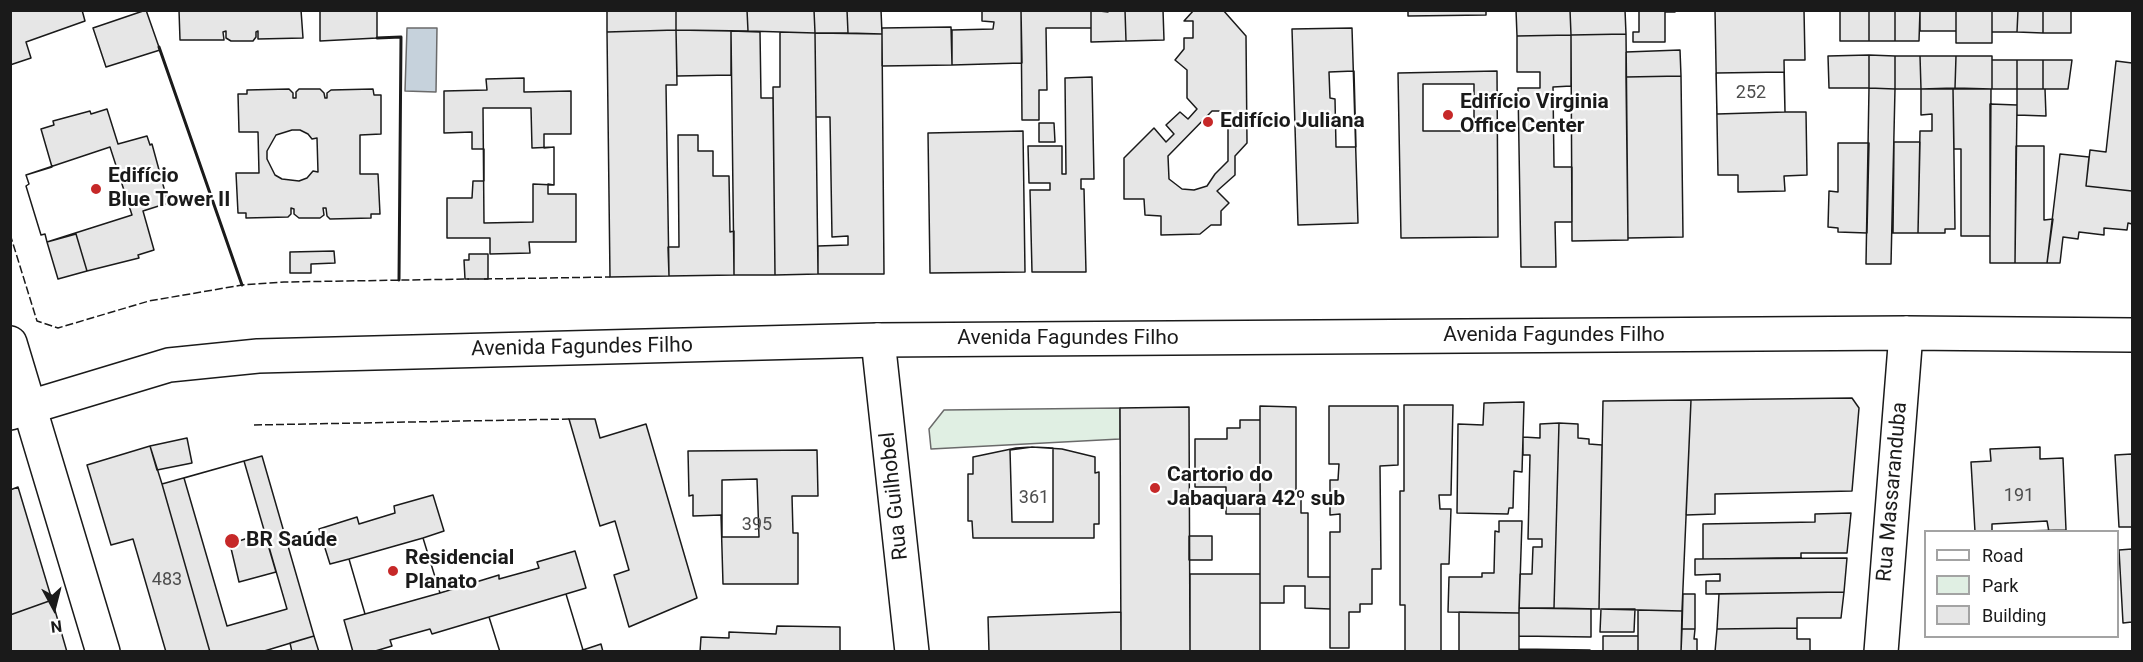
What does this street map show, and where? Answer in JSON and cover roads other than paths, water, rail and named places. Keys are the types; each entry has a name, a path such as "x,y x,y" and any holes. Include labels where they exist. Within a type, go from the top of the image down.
{"street":[{"name":"Avenida Fagundes Filho","path":"21,409 169,365 258,356 878,340 1906,333 2133,335"},
{"name":"Rua Massaranduba","path":"1881,651 1906,333"},
{"name":"Rua Guilhobel","path":"878,340 912,651"},
{"path":"10,343 21,409 103,651"}],"place":[{"name":"Edifício Virginia Office Center","path":"1448,115"},
{"name":"Edifício Juliana","path":"1208,122"},
{"name":"Edifício Blue Tower II","path":"96,189"},
{"name":"Cartorio do Jabaquara 42º sub","path":"1155,488"},
{"name":"BR Saúde","path":"232,541"},
{"name":"Residencial Planato","path":"393,571"}]}
